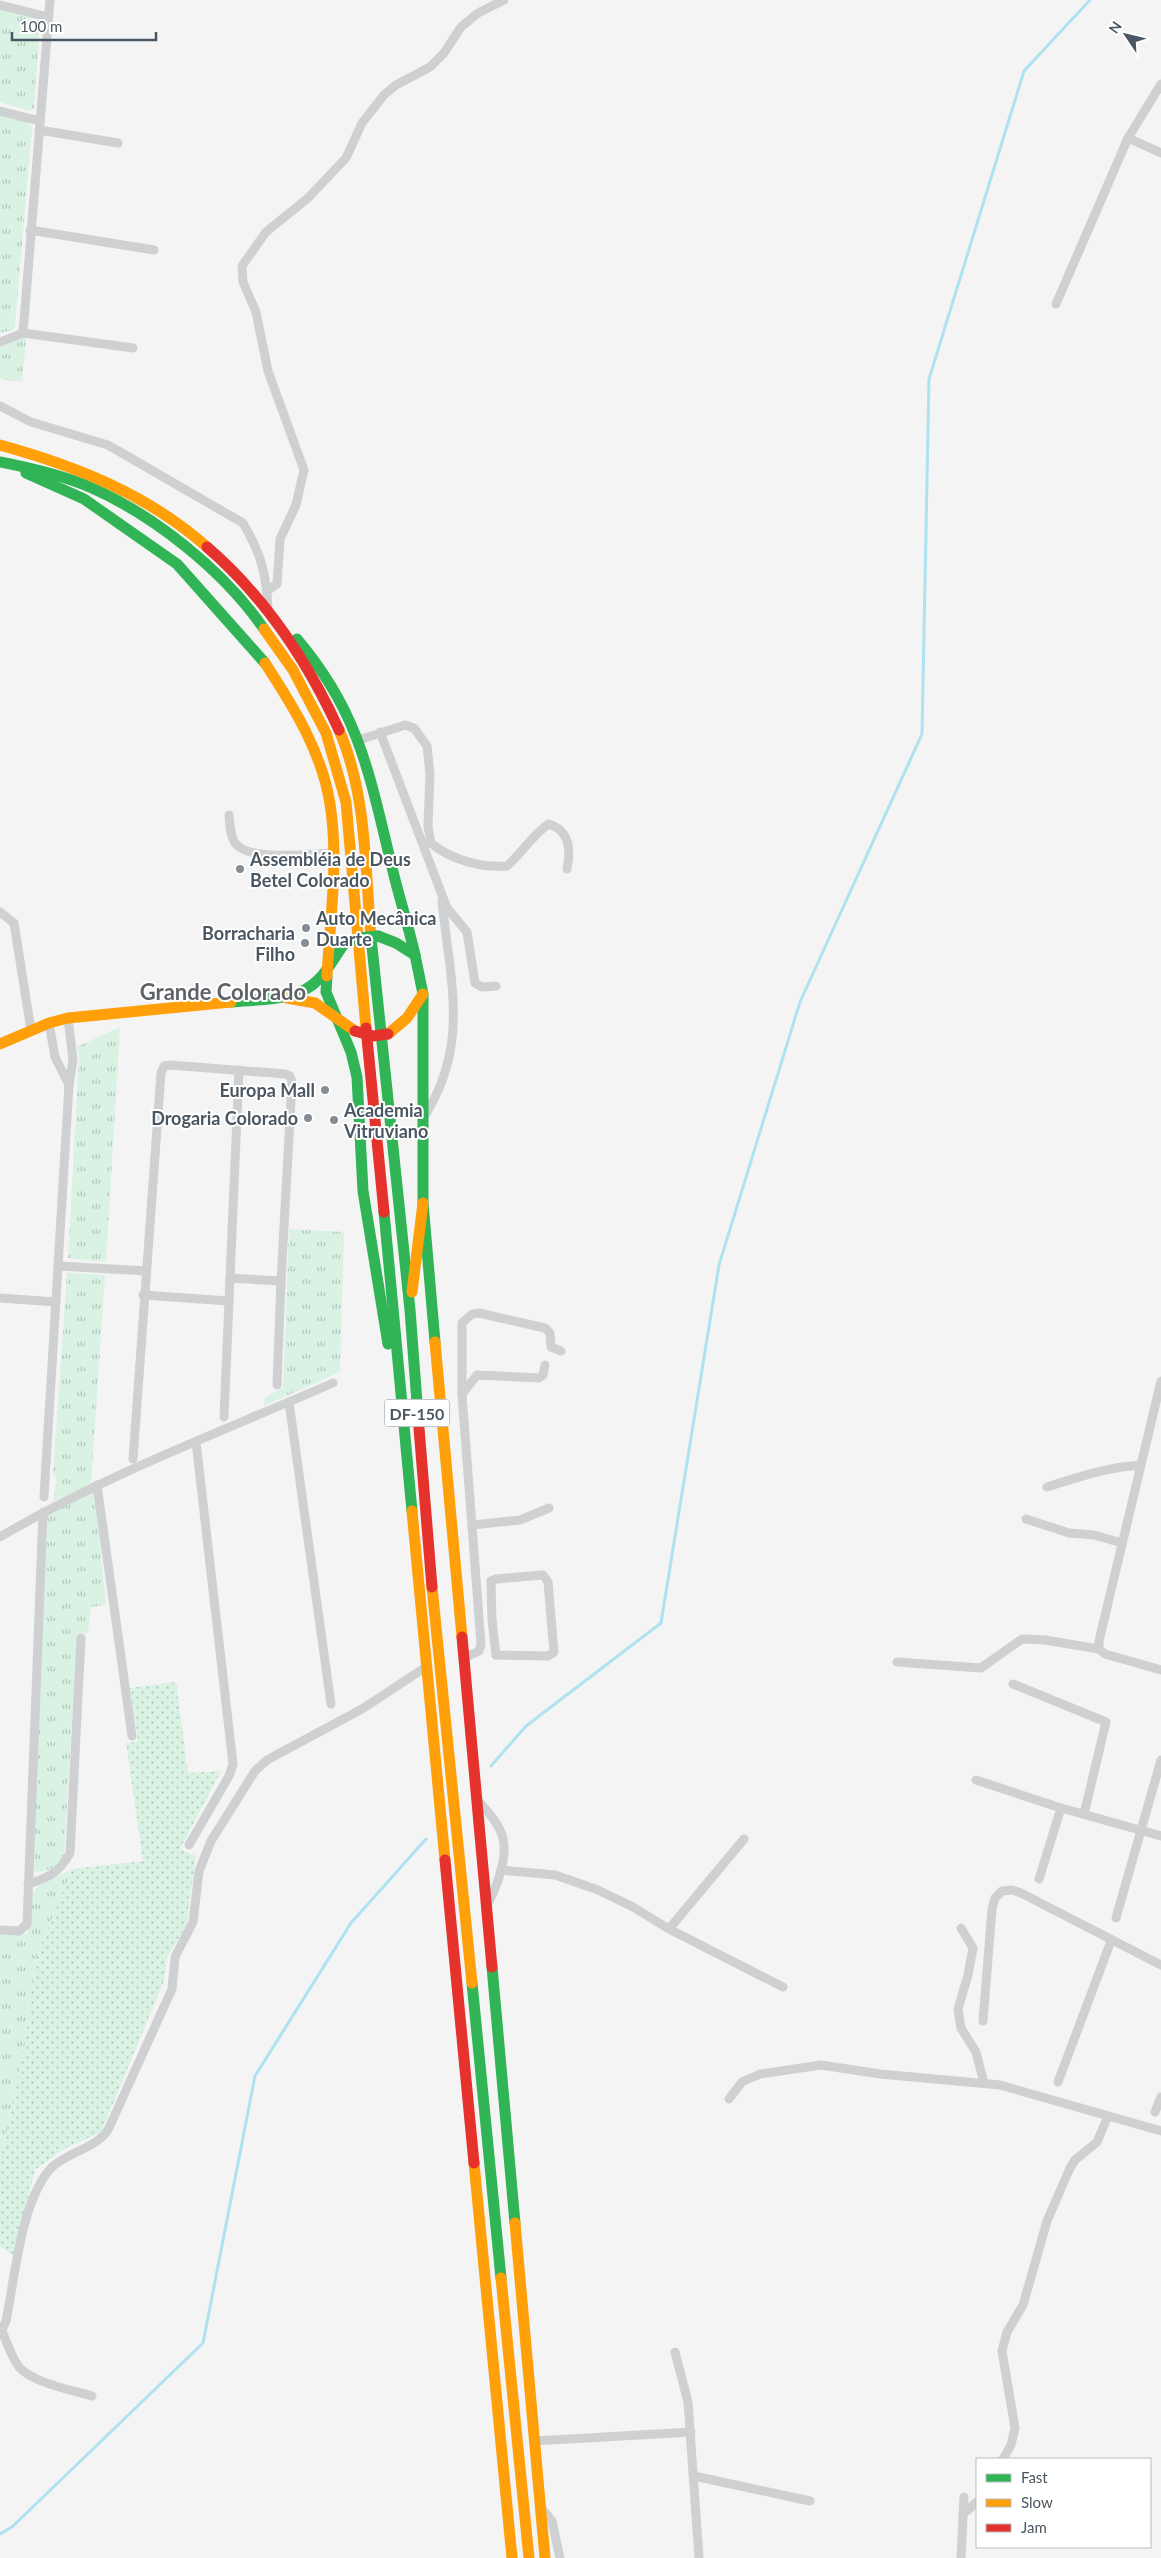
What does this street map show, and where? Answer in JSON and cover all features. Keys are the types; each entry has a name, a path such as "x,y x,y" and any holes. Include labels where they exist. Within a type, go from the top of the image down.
{"main road":[{"name":"DF-150","path":"0,445 79,467 147,500 199,540 248,584 272,612 308,666 339,728 350,760 362,819 375,985 410,1311 422,1482 529,2558"},
{"name":"DF-150","path":"0,463 44,471 92,488 155,524 209,566 245,601 293,670 326,733 346,802 426,1667 512,2558"},
{"path":"0,463 84,499 140,536 177,564 239,630 261,657 293,706 316,752 330,803 334,853 326,992 351,1052 357,1077 363,1191 404,1432"},
{"path":"272,612 319,661 353,721 371,775 423,994 423,1203 545,2558"},
{"path":"0,1044 49,1023 68,1018 285,997 311,988 318,983 344,944 359,938 378,936 396,943 415,955"},
{"path":"285,997 315,1004 355,1031 373,1036 388,1034 408,1018 423,994"},
{"path":"410,1311 423,1203"}],"street":[{"path":"23,333 50,0"},
{"path":"267,591 277,584 280,539 296,505 304,470 268,371 256,312 243,282 242,266 266,232 308,198 346,158 362,123 384,95 396,85 430,67 444,53 461,27 478,13 504,0"},
{"path":"0,5 48,17"},
{"path":"1056,304 1128,138 1161,84"},
{"path":"0,111 40,125 118,143"},
{"path":"1128,138 1161,153"},
{"path":"30,230 154,250"},
{"path":"0,342 23,333 133,348"},
{"path":"0,406 31,422 108,445 243,523 254,542 266,573 267,591 272,612"},
{"path":"359,740 405,725 414,728 427,746 430,774 428,826 431,843 439,850 461,860 494,867 507,866 524,851 540,829 549,824 565,836 571,851 567,869"},
{"path":"380,732 447,908 467,932 475,983 482,987 496,986"},
{"path":"229,815 233,837 237,845 249,852 272,854 334,853"},
{"path":"422,1121 437,1098 449,1061 454,1024 454,987 441,893"},
{"path":"0,912 14,923 31,1030"},
{"path":"44,1497 69,1085 73,1060 68,1018"},
{"path":"49,1023 55,1057 69,1085"},
{"path":"133,1459 160,1073 164,1066 240,1070 290,1076 292,1082 280,1281 277,1385"},
{"path":"224,1417 240,1070"},
{"path":"59,1266 146,1271"},
{"path":"230,1278 280,1281"},
{"path":"143,1295 229,1301"},
{"path":"0,1298 56,1302"},
{"path":"464,1658 479,1651 481,1644 462,1395 460,1331 462,1323 472,1314 479,1313 544,1328 550,1333 551,1347 561,1351"},
{"path":"462,1395 477,1375 539,1378 543,1375 545,1365"},
{"path":"1099,1649 1099,1641 1161,1381"},
{"path":"0,1537 43,1512 97,1485 333,1383"},
{"path":"289,1402 332,1704"},
{"path":"189,1845 229,1776 233,1764 196,1442"},
{"path":"1047,1487 1093,1472 1120,1466 1141,1465"},
{"path":"97,1485 132,1736"},
{"path":"472,1525 520,1520 550,1508"},
{"path":"0,1930 19,1931 27,1924 43,1512"},
{"path":"1026,1519 1069,1534 1094,1535 1122,1543"},
{"path":"543,1575 548,1582 554,1652 548,1656 499,1656 494,1650 492,1620 491,1582 496,1579 543,1575"},
{"path":"479,1621 492,1620"},
{"path":"28,1884 56,1873 64,1865 70,1853 80,1638"},
{"path":"897,1662 981,1668 1022,1639 1045,1640 1099,1649 1105,1654 1161,1670"},
{"path":"92,2396 42,2381 25,2372 15,2361 1,2333 27,2216 33,2198 52,2168 102,2138 108,2130 172,1989 175,1957 194,1922 199,1871 211,1840 250,1779 266,1760 362,1709 426,1667"},
{"path":"1013,1684 1106,1722 1084,1814"},
{"path":"1116,1918 1161,1760"},
{"path":"976,1780 1061,1808 1161,1836"},
{"path":"476,1797 502,1831 504,1842 501,1870 487,1906"},
{"path":"1039,1879 1061,1808"},
{"path":"668,1929 744,1839"},
{"path":"501,1870 538,1872 575,1880 633,1907 668,1929 783,1987"},
{"path":"983,2021 992,1909 995,1898 1002,1891 1012,1890 1021,1893 1111,1941 1161,1965"},
{"path":"961,1928 973,1948 968,1975 958,2009 961,2028 976,2052 984,2084"},
{"path":"1058,2082 1111,1941"},
{"path":"730,2099 742,2082 760,2074 820,2065 880,2074 1000,2085 1161,2131"},
{"path":"1155,2112 1161,2097"},
{"path":"1004,2458 1011,2445 1015,2428 1002,2351 1007,2332 1023,2304 1048,2221 1070,2168 1075,2160 1097,2142 1108,2116"},
{"path":"675,2352 688,2402 699,2558"},
{"path":"534,2441 691,2432"},
{"path":"694,2476 810,2501"},
{"path":"961,2558 964,2496"},
{"path":"963,2514 976,2503"},
{"path":"540,2506 552,2521 560,2558"}],"green space":[{"path":"0,9 36,18 40,24 34,108 30,111 0,102"},
{"path":"0,115 26,121 32,128 15,326 13,330 0,333"},
{"path":"21,337 26,338 22,382 0,379 0,347"},
{"path":"120,1027 106,1262 68,1258 79,1058 77,1047"},
{"path":"289,1229 344,1232 340,1372 264,1406 265,1397 283,1388"},
{"path":"67,1273 105,1275 91,1484 54,1501 56,1479 53,1474"},
{"path":"90,1491 95,1493 106,1605 91,1607 88,1633 77,1634 64,1854 59,1863 53,1868 36,1872 31,1869 47,1516"},
{"path":"176,1682 188,1773 221,1771 180,1849 196,1856 186,1927 167,1957 164,1981 101,2132 62,2150 35,2170 13,2255 0,2246 0,2161 24,2048 36,1957 72,1869 143,1861 126,1743 138,1742 130,1688"},
{"path":"72,1869 36,1957 24,2048 0,2161 0,1933 28,1934 30,1902 34,1890 38,1885"}],"waterway":[{"path":"491,1766 526,1726 661,1623 719,1265 800,1002 922,734 929,379 1024,71 1090,0"},
{"path":"0,2534 12,2527 203,2343 255,2076 351,1923 426,1839"}],"traffic: fast":[{"path":"0,462 46,472 81,483 140,514 187,547 209,566 248,607 264,629"},
{"path":"26,473 84,499 177,564 265,663"},
{"path":"297,639 335,692 359,745 376,800 415,955"},
{"path":"378,936 396,943 415,955 423,994 423,1203 435,1342"},
{"path":"344,944 359,938 378,936"},
{"path":"371,937 410,1310 418,1416"},
{"path":"231,1002 278,998 300,992 323,975 344,944"},
{"path":"327,976 326,992 351,1052 357,1077 363,1191 388,1344"},
{"path":"384,1212 412,1511"},
{"path":"492,1967 515,2223"},
{"path":"472,1983 501,2278"}],"traffic: slow":[{"path":"0,445 56,462 110,484 160,512 184,528 207,547"},
{"path":"264,629 293,670 326,733 346,802 366,1028"},
{"path":"265,663 305,730 320,766 330,804 333,825 334,868 327,976"},
{"path":"339,730 348,754 360,806 366,858 371,937"},
{"path":"388,1034 407,1018 423,994"},
{"path":"287,998 315,1003 355,1031"},
{"path":"0,1044 49,1023 68,1018 231,1002"},
{"path":"412,1292 423,1203"},
{"path":"435,1342 462,1637"},
{"path":"412,1511 445,1860"},
{"path":"432,1587 472,1983"},
{"path":"474,2163 512,2558"},
{"path":"515,2223 545,2558"},
{"path":"501,2278 529,2558"}],"traffic: jam":[{"path":"207,547 248,587 283,631 313,679 339,730"},
{"path":"366,1028 384,1212"},
{"path":"355,1031 373,1036 388,1034"},
{"path":"418,1416 432,1587"},
{"path":"462,1637 492,1967"},
{"path":"445,1860 474,2163"}],"place":[{"name":"Assembléia de Deus Betel Colorado","path":"240,869"},
{"name":"Auto Mecânica Duarte","path":"306,928"},
{"name":"Borracharia Filho","path":"305,943"},
{"name":"Europa Mall","path":"325,1090"},
{"name":"Drogaria Colorado","path":"308,1118"},
{"name":"Academia Vitruviano","path":"334,1120"}],"district":[{"name":"Grande Colorado","path":"223,991"}]}
